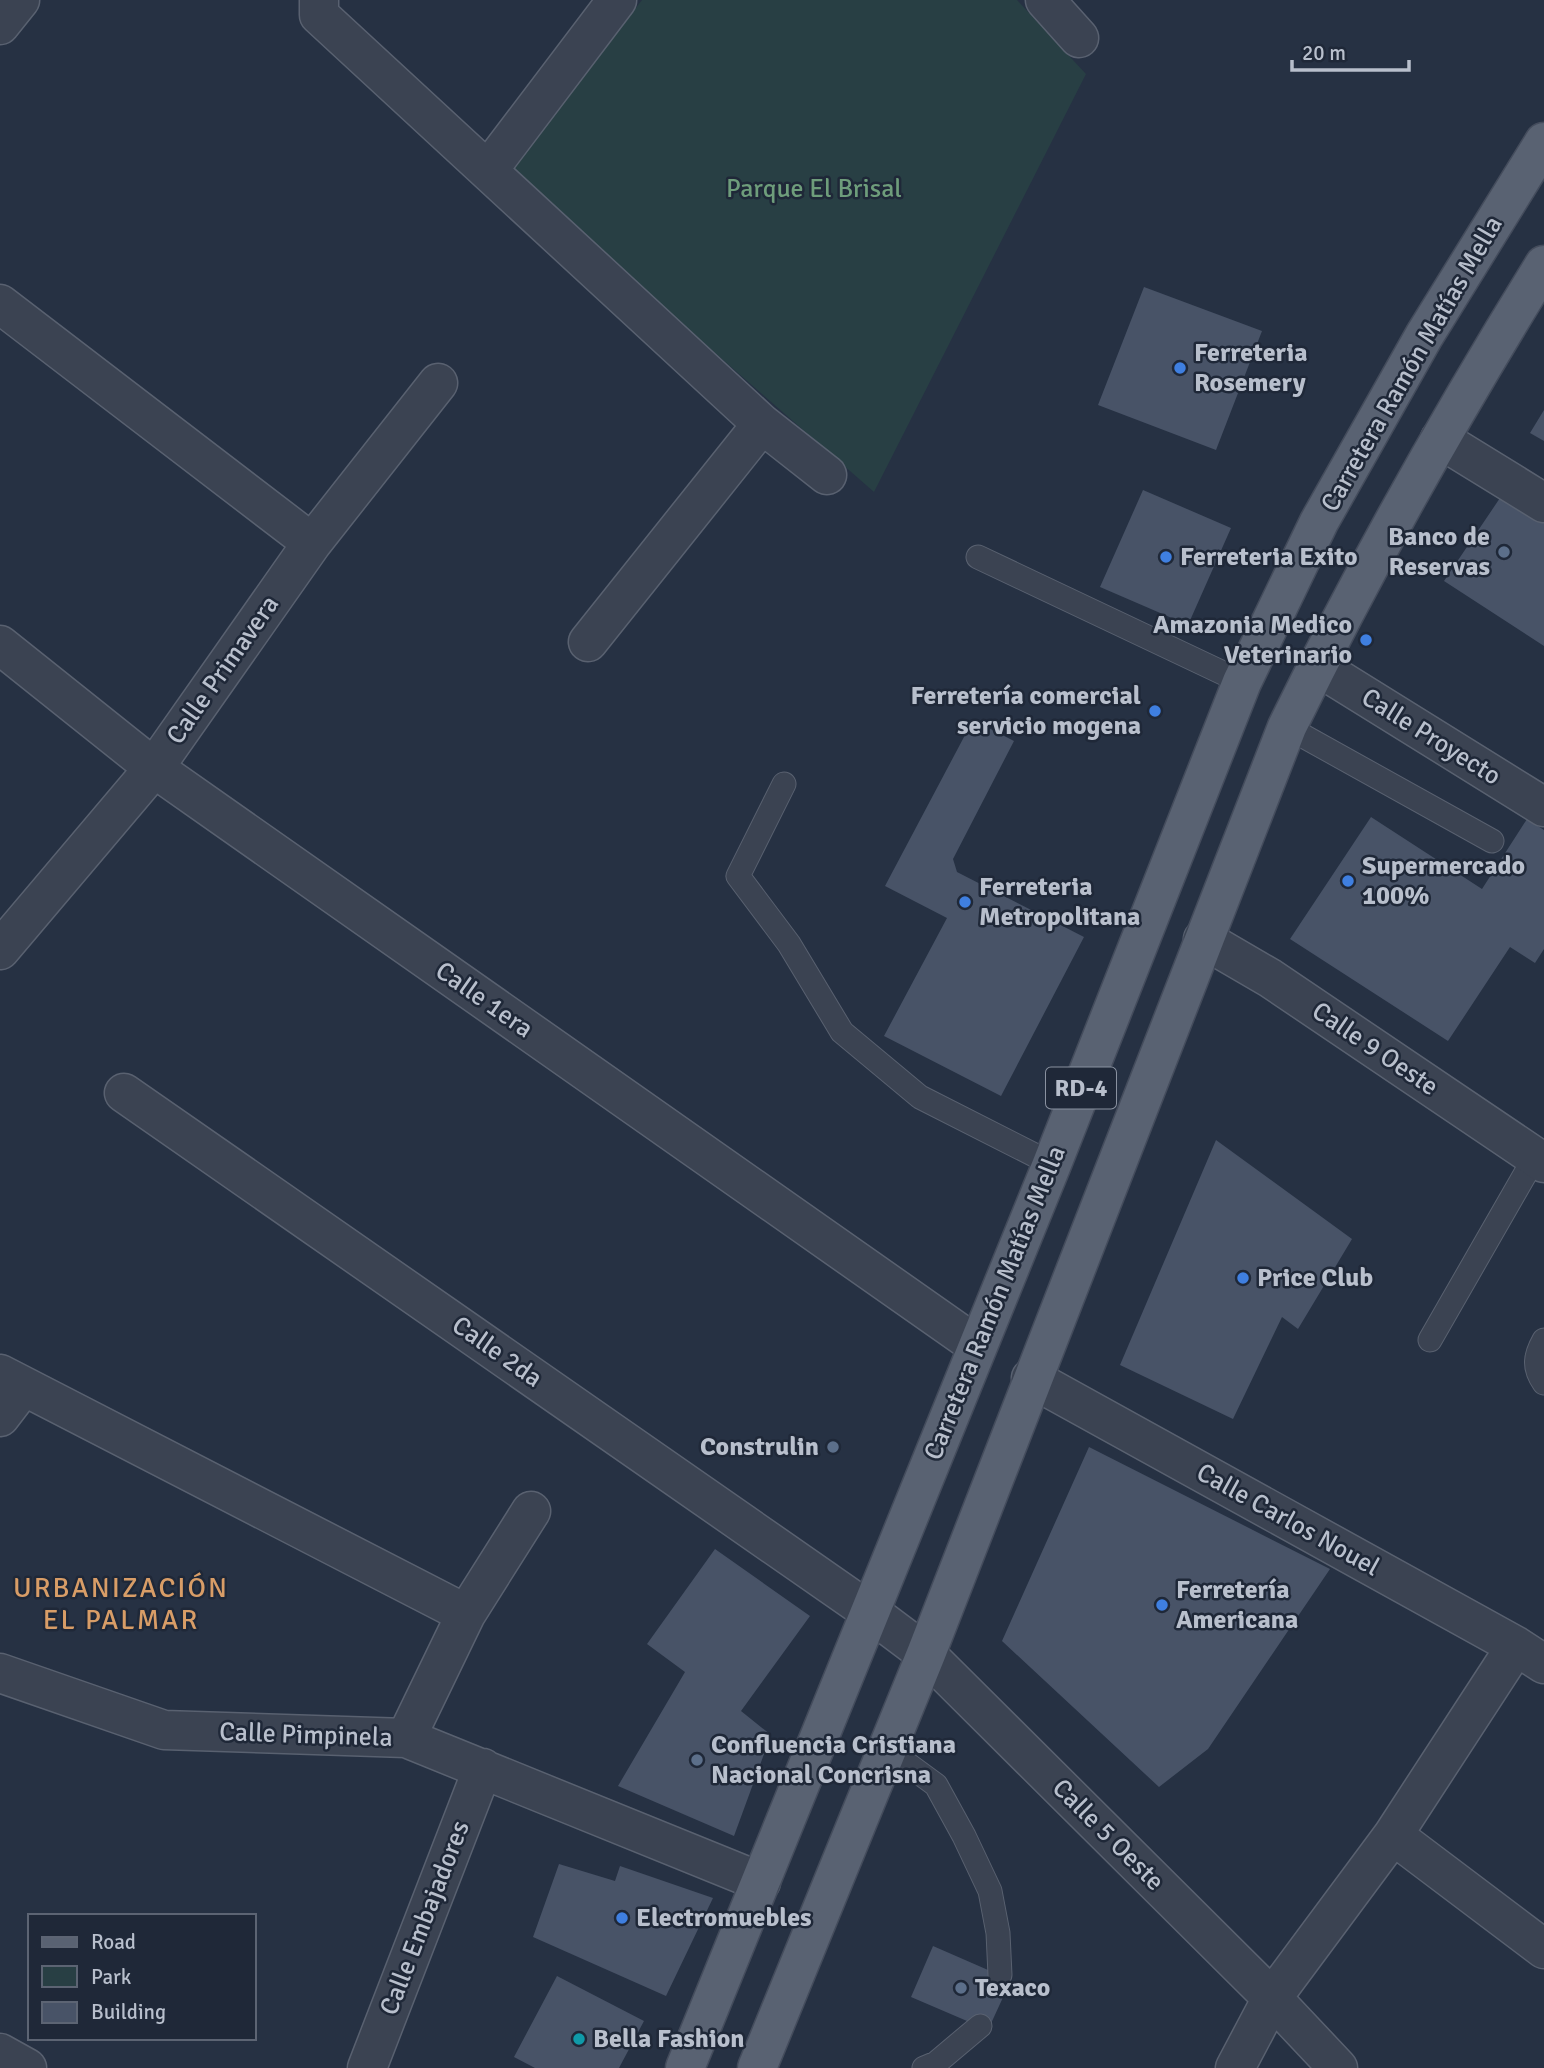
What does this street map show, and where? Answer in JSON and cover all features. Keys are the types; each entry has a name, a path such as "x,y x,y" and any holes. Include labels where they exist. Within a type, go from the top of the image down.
{"main road":[{"name":"Carretera Ramón Matías Mella","path":"685,2068 976,1345 1052,1164 1242,682 1332,498 1424,336 1544,142"},
{"name":"RD-4","path":"757,2068 926,1654 1031,1378 1287,727 1317,666 1440,439 1544,265"}],"street":[{"path":"0,25 20,0"},
{"path":"319,0 320,15 762,424 827,475"},
{"path":"489,169 617,0"},
{"path":"1045,0 1079,38"},
{"path":"0,304 312,543"},
{"name":"Calle Primavera","path":"0,950 154,768 312,543 438,383"},
{"path":"588,642 762,424"},
{"path":"1440,439 1544,503"},
{"name":"Calle 1era","path":"0,645 154,768 976,1345"},
{"name":"Calle Proyecto","path":"1317,666 1544,807"},
{"name":"Calle 9 Oeste","path":"1203,939 1270,978 1540,1160"},
{"name":"Calle 2da","path":"124,1093 870,1612"},
{"name":"Calle Carlos Nouel","path":"1031,1378 1530,1655"},
{"path":"0,1417 11,1381 466,1614"},
{"path":"406,1738 466,1614 531,1511"},
{"name":"Calle 5 Oeste","path":"870,1612 926,1654 1272,1998 1338,2068"},
{"path":"1235,2068 1272,1998 1530,1655"},
{"name":"Calle Pimpinela","path":"0,1674 164,1730 406,1738 761,1882"},
{"name":"Calle Embajadores","path":"367,2068 483,1768"},
{"path":"1393,1835 1544,1949"},
{"path":"0,2053 27,2068"}],"lane":[{"path":"978,557 1242,682"},
{"path":"1287,727 1492,841"},
{"path":"784,784 738,876 789,944 842,1032 920,1097 1052,1164"},
{"path":"1430,1340 1540,1160"},
{"path":"1544,1340 1537,1352 1535,1370 1544,1383"},
{"path":"887,1749 936,1785 964,1836 990,1891 998,1933 1000,1975"},
{"path":"924,2068 936,2063 980,2026"}],"green space":[{"name":"Parque El Brisal","path":"642,0 1017,0 1086,74 874,492 509,173"}],"building":[{"name":"Ferreteria Rosemery","path":"1144,287 1262,331 1216,450 1098,405"},
{"path":"1544,410 1544,441 1530,433"},
{"name":"Ferreteria Exito","path":"1143,490 1231,528 1188,625 1100,587"},
{"name":"Banco de Reservas","path":"1502,495 1544,522 1544,646 1444,581"},
{"name":"Ferreteria Metropolitana","path":"973,720 1014,741 953,859 957,872 1084,937 1001,1096 884,1036 947,918 885,886"},
{"path":"1371,817 1482,889 1527,819 1544,830 1544,949 1535,963 1510,947 1448,1041 1290,939"},
{"name":"Price Club","path":"1216,1140 1352,1239 1298,1329 1282,1317 1233,1419 1120,1365"},
{"name":"Ferretería Americana","path":"1089,1447 1330,1569 1208,1749 1159,1787 1002,1641"},
{"path":"715,1549 810,1616 741,1711 771,1735 734,1836 618,1786 685,1672 647,1644"},
{"name":"Electromuebles","path":"559,1864 615,1881 620,1866 713,1898 666,1996 533,1937"},
{"name":"Texaco","path":"933,1946 1011,1980 988,2030 911,1997"},
{"name":"Bella Fashion","path":"557,1976 644,2021 619,2068 535,2068 514,2057"}],"place":[{"name":"Ferreteria Rosemery","path":"1180,368"},
{"name":"Banco de Reservas","path":"1504,552"},
{"name":"Ferreteria Exito","path":"1166,557"},
{"name":"Amazonia Medico Veterinario","path":"1366,640"},
{"name":"Ferretería comercial servicio mogena","path":"1155,711"},
{"name":"Supermercado 100%","path":"1348,881"},
{"name":"Ferreteria Metropolitana","path":"965,902"},
{"name":"Price Club","path":"1243,1278"},
{"name":"Construlin","path":"833,1447"},
{"name":"Ferretería Americana","path":"1162,1605"},
{"name":"Confluencia Cristiana Nacional Concrisna","path":"697,1760"},
{"name":"Electromuebles","path":"622,1918"},
{"name":"Texaco","path":"961,1988"},
{"name":"Bella Fashion","path":"579,2039"}],"district":[{"name":"URBANIZACIÓN EL PALMAR","path":"121,1604"}]}
